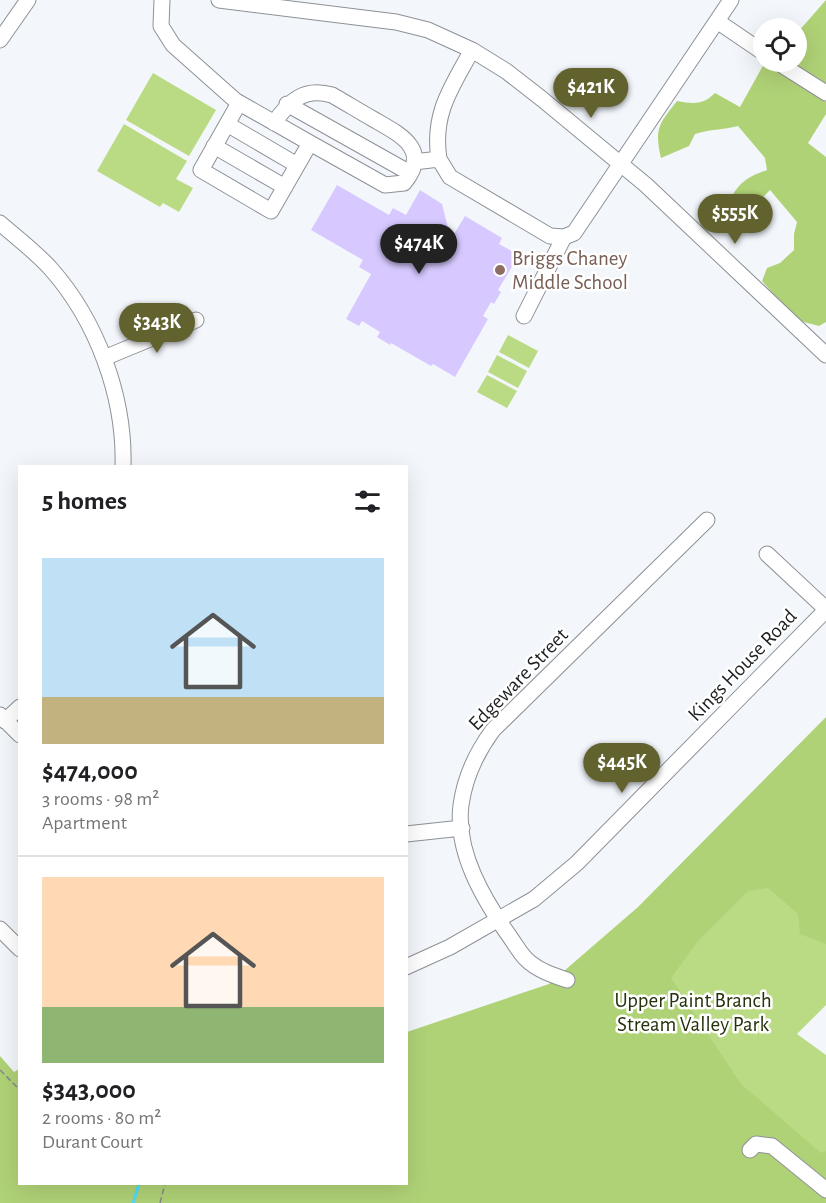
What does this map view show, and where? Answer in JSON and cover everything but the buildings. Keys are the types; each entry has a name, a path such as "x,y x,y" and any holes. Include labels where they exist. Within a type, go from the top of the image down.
{"street":[{"path":"0,40 28,0"},
{"path":"162,0 161,26 173,45 239,103 274,123 310,143 385,184 404,183 412,168 413,149 403,137 332,95 321,92 300,96 287,104 274,123"},
{"path":"219,0 396,22 428,30 471,50 542,99 664,201 826,355"},
{"path":"471,50 445,100 438,120 436,140 439,159 450,177 550,236 564,237 574,232 731,0"},
{"path":"717,21 753,46"},
{"path":"793,72 826,93"},
{"path":"239,103 201,170 271,211 310,143"},
{"path":"287,104 412,168 439,159"},
{"path":"227,124 297,165"},
{"path":"214,146 285,187"},
{"path":"0,222 51,269 79,308 104,358 117,403 124,443 123,465"},
{"path":"524,316 564,237"},
{"path":"104,358 196,320"},
{"name":"Edgeware Street","path":"567,980 542,970 525,959 498,920 474,876 463,846 460,808 467,775 481,747 493,730 707,520"},
{"path":"767,554 826,609"},
{"name":"Kings House Road","path":"408,966 450,947 534,899 577,863 826,609"},
{"path":"18,708 3,718 18,733"},
{"path":"408,834 462,828"},
{"path":"0,929 18,947"},
{"path":"750,1150 756,1144 772,1146 826,1190"}],"path":[{"path":"0,1070 18,1088"},
{"path":"160,1203 165,1185"}],"green space":[{"path":"826,0 826,86 804,72 807,72 807,22"},
{"path":"759,72 780,72 826,102 826,114 808,143 826,157 826,322 819,326 796,320 762,281 767,268 780,263 794,250 797,222 770,190 735,226 723,212 740,185 767,170 765,158 738,126 695,134 689,146 661,158 658,133 662,121 677,101 698,103 715,93 740,107"},
{"path":"153,73 216,110 189,156 126,120"},
{"path":"124,124 187,161 176,179 193,188 179,212 163,203 160,207 97,171"},
{"path":"508,335 538,351 529,368 499,352"},
{"path":"497,355 527,371 518,388 488,372"},
{"path":"487,375 517,391 507,408 477,392"},
{"name":"Upper Paint Branch Stream Valley Park","path":"826,717 826,944 800,934 798,914 768,888 748,891 698,941 671,978 741,1084 821,1153 826,1151 826,1203 0,1203 0,1056 14,1072 18,1070 18,1185 408,1185 408,1032 549,984 638,907"},
{"name":"Upper Paint Branch Stream Valley Park","path":"826,756 826,1005 797,1034 826,1055 826,1203 0,1203 0,1064 18,1172 18,1185 408,1185 408,1182 556,1003"}],"waterway":[{"path":"133,1203 139,1185"}],"place":[{"name":"Briggs Chaney Middle School","path":"500,270"}]}
